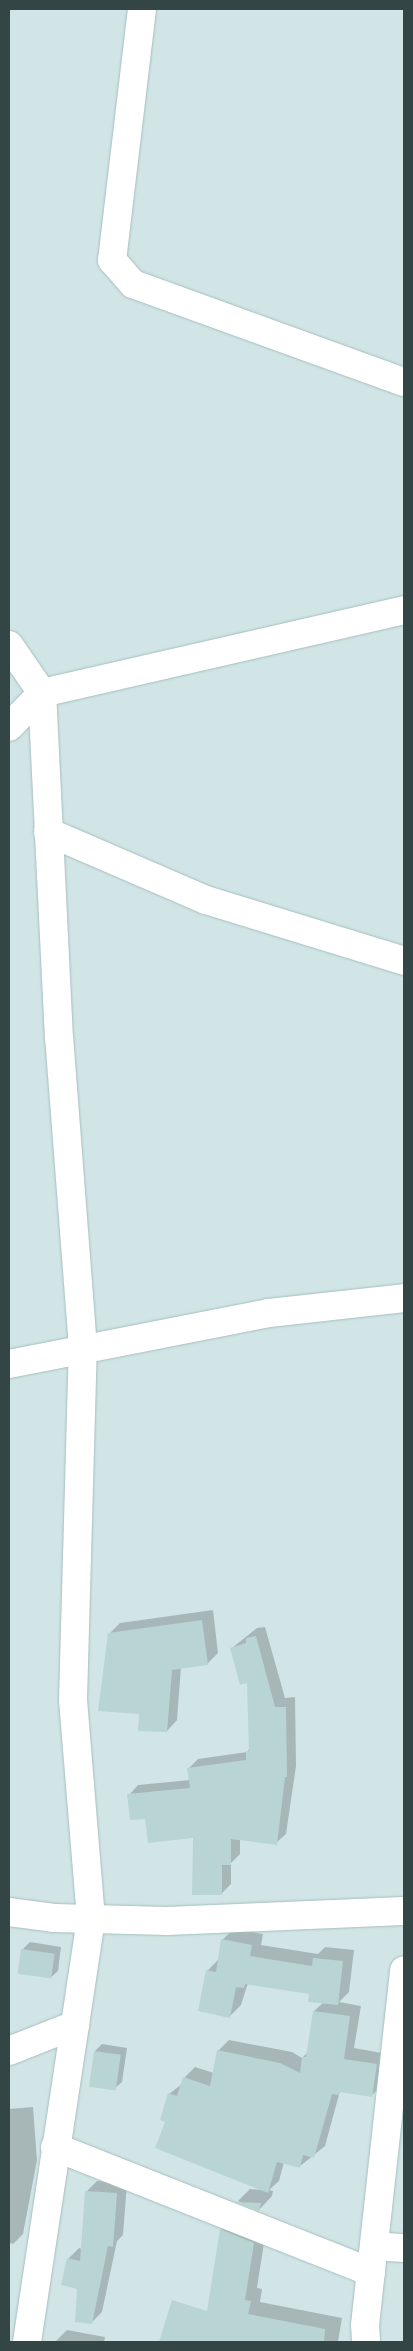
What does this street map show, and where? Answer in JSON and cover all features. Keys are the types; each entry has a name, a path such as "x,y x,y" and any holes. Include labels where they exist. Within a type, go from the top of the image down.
{"street":[{"path":"142,9 112,260 133,284 404,382"},
{"path":"9,726 42,692 404,610"},
{"path":"9,646 42,692 59,1039 83,1348 73,1700 91,1919 27,2342"},
{"path":"48,832 206,900 404,962"},
{"path":"9,1364 269,1313 404,1298"},
{"path":"9,1912 54,1918 167,1921 404,1911"},
{"path":"366,2342 365,2325 404,1970"},
{"path":"9,2051 75,2025"},
{"path":"55,2147 372,2259 404,2248"}],"shaded area":[{"path":"9,9 404,9 404,2342 9,2342"}],"building":[{"path":"202,1620 208,1665 172,1670 167,1732 138,1731 139,1714 98,1711 108,1633"},
{"path":"256,1636 275,1707 286,1707 287,1777 285,1777 277,1845 231,1839 231,1865 222,1865 222,1895 192,1895 193,1838 148,1843 145,1819 130,1820 127,1794 190,1788 187,1768 246,1760 246,1751 249,1751 247,1683 240,1685 230,1648 246,1643 246,1638"},
{"path":"221,1939 252,1945 250,1956 312,1966 313,1958 343,1961 338,2005 308,2002 309,1994 245,1984 244,1988 236,1987 230,2018 198,2011 206,1970 216,1972"},
{"path":"21,1949 55,1954 51,1978 18,1974"},
{"path":"313,2011 350,2016 344,2059 377,2064 372,2097 339,2092 339,2095 332,2094 314,2158 303,2155 300,2168 277,2162 268,2193 155,2148 165,2122 160,2120 168,2093 177,2096 183,2077 210,2086 217,2050 280,2063 300,2073 302,2057 306,2057"},
{"path":"94,2051 121,2055 116,2090 89,2087"},
{"path":"85,2191 117,2193 113,2247 108,2246 92,2324 75,2322 77,2289 61,2285 67,2258 80,2261"},
{"path":"236,2202 261,2203 259,2211"},
{"path":"220,2229 254,2243 245,2300 251,2301 248,2314 325,2329 324,2342 159,2342 172,2300 207,2311"}]}
